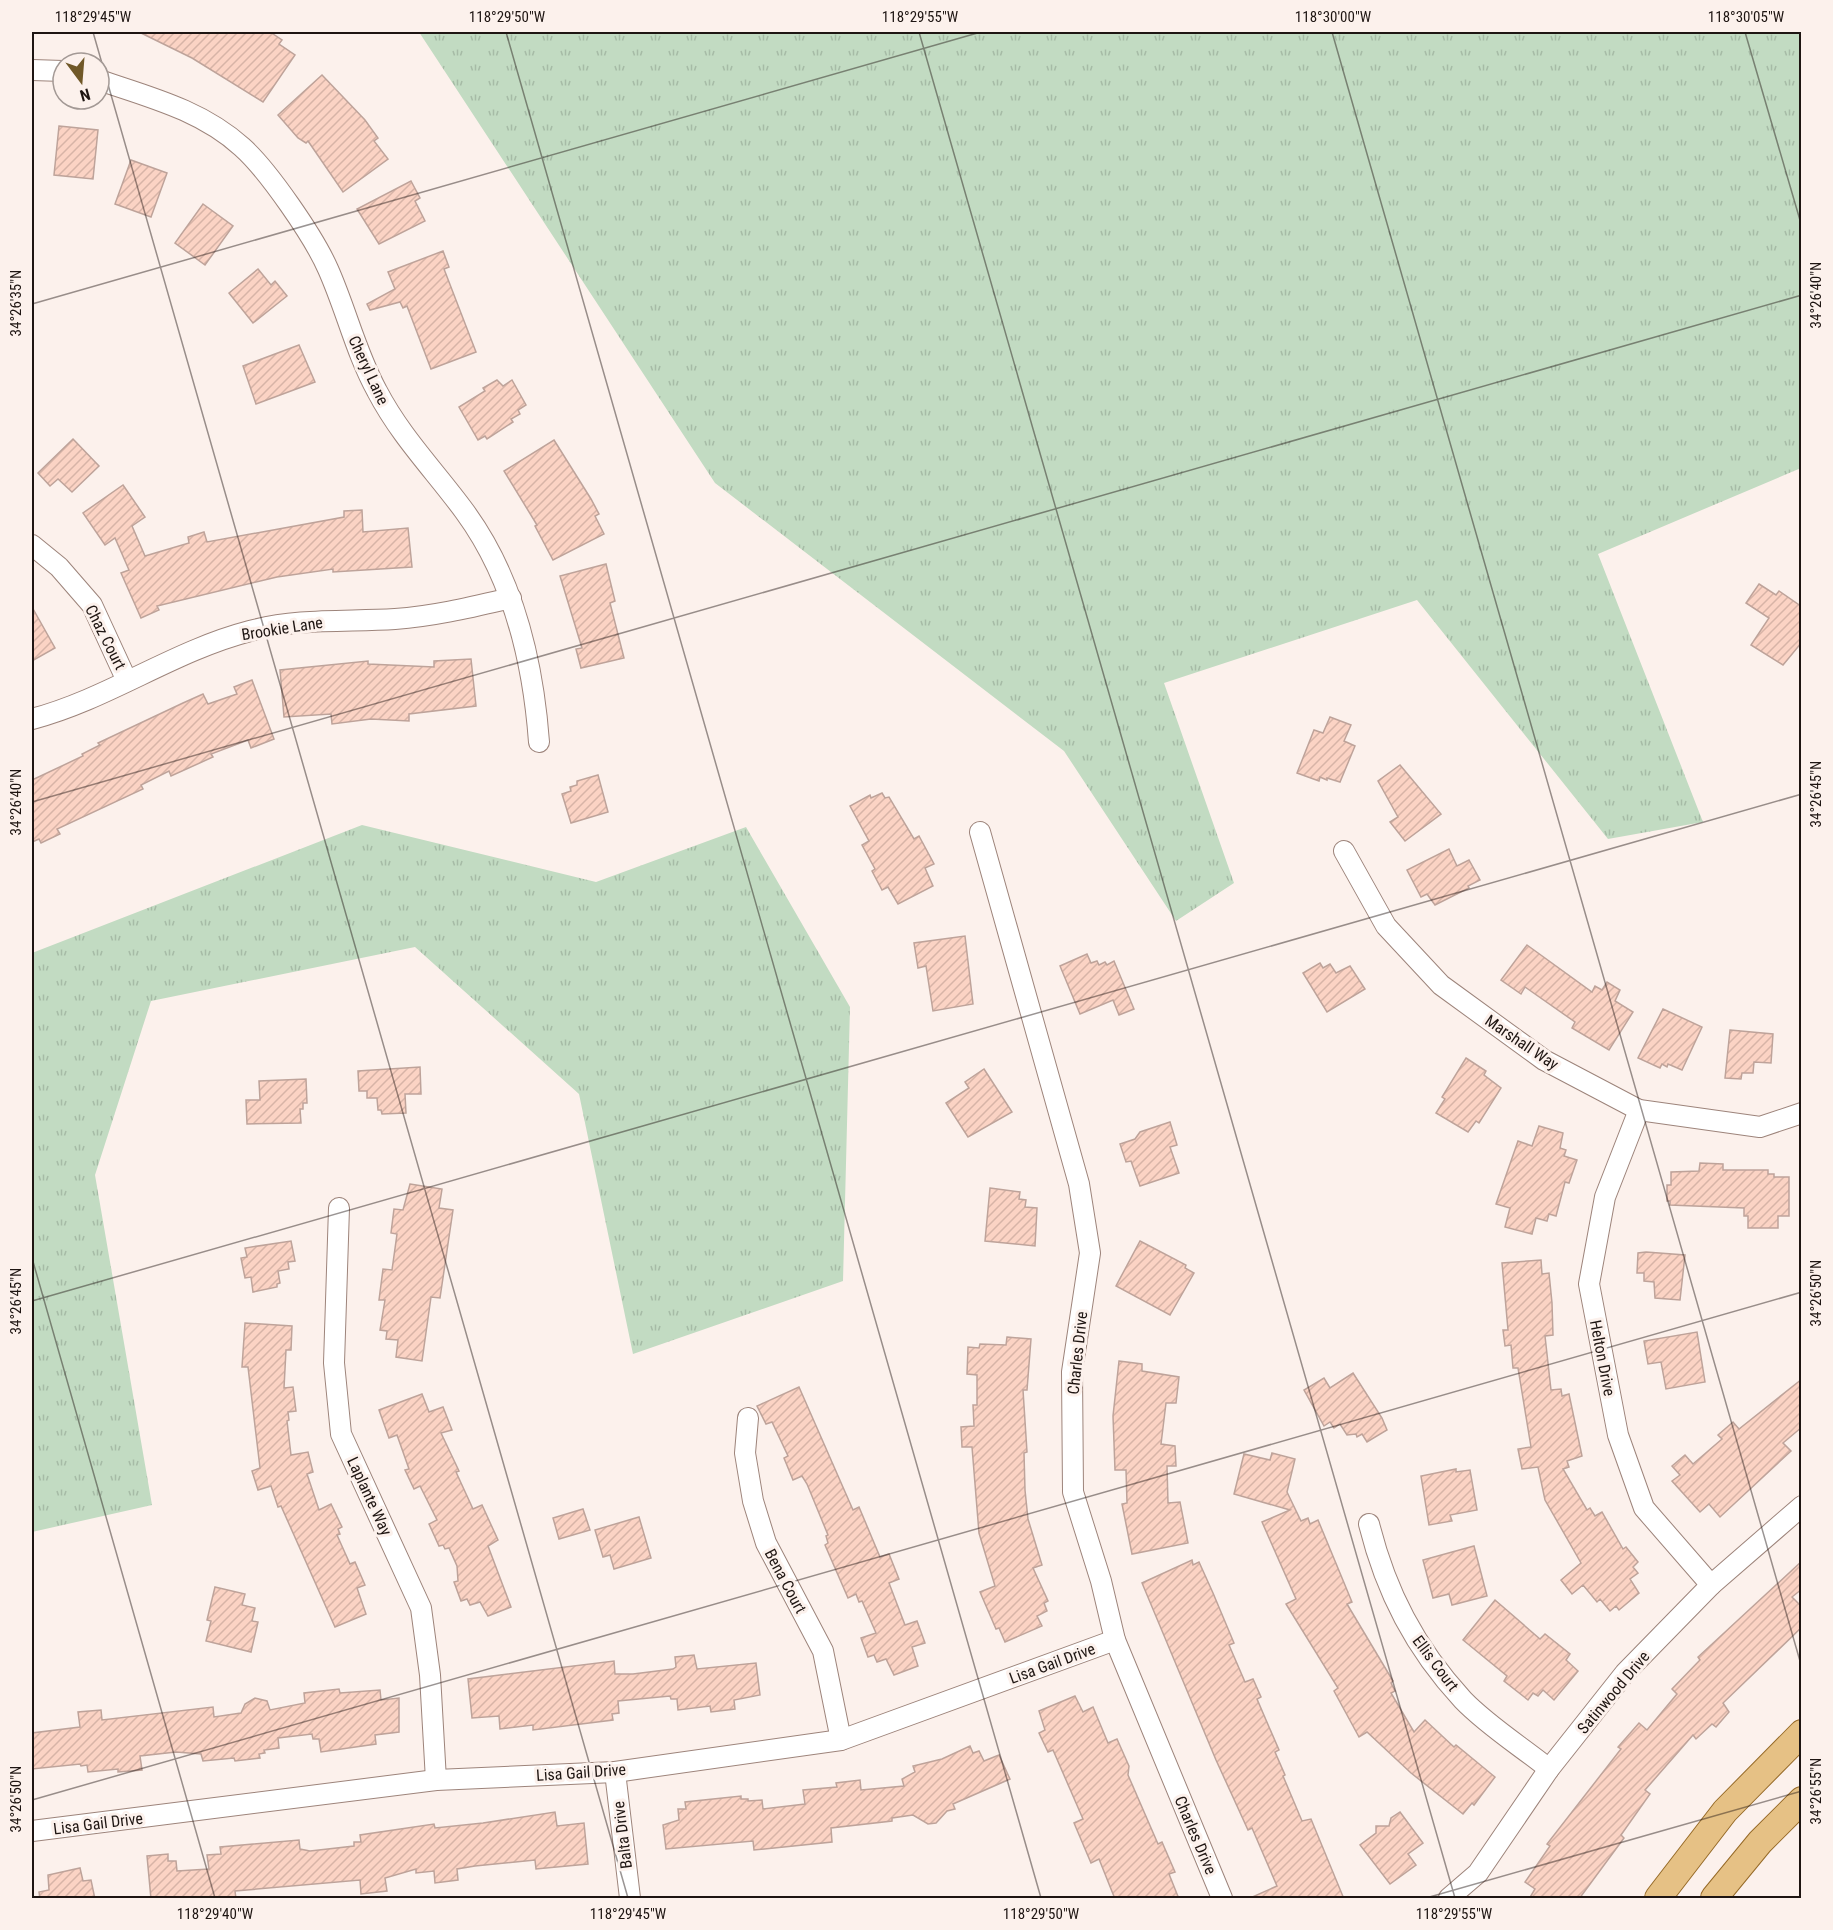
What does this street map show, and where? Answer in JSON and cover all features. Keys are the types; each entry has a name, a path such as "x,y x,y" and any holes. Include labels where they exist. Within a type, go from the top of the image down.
{"main road":[{"path":"1658,1899 1725,1811 1802,1733"},
{"path":"1714,1899 1760,1842 1802,1800"}],"street":[{"path":"32,70 51,71"},
{"name":"Cheryl Lane","path":"111,84 188,110 242,147 290,206 327,268 376,391 411,447 465,512 501,571 511,598 536,698 539,742"},
{"name":"Chaz Court","path":"32,545 59,567 92,605 127,681"},
{"name":"Brookie Lane","path":"32,719 60,712 194,649 252,630 321,621 393,619 446,614 511,598"},
{"name":"Charles Drive","path":"980,832 1081,1196 1090,1252 1072,1372 1073,1492 1101,1581 1115,1640 1222,1899"},
{"name":"Marshall Way","path":"1344,851 1386,926 1441,985 1544,1060 1639,1110 1760,1127 1802,1113"},
{"name":"Helton Drive","path":"1639,1110 1605,1197 1589,1284 1618,1435 1644,1508 1710,1585"},
{"name":"Laplante Way","path":"339,1208 334,1363 341,1434 422,1608 430,1675 436,1780"},
{"name":"Bena Court","path":"748,1418 745,1453 753,1501 766,1543 823,1651 841,1740"},
{"name":"Satinwood Drive","path":"1449,1899 1478,1873 1550,1769 1626,1673 1710,1585 1802,1506"},
{"name":"Ellis Court","path":"1369,1524 1380,1565 1418,1646 1465,1701 1550,1769"},
{"name":"Lisa Gail Drive","path":"32,1831 436,1780 615,1772 841,1740 1115,1640"},
{"name":"Balta Drive","path":"615,1772 630,1899"}],"green space":[{"path":"419,32 1801,32 1801,468 1598,554 1703,822 1608,839 1417,600 1164,683 1234,883 1176,921 1064,751 715,483"},
{"path":"362,825 596,882 746,827 850,1007 843,1281 633,1354 579,1094 415,947 151,1001 95,1175 152,1505 32,1532 32,953"}],"building":[{"path":"139,32 270,32 282,40 279,44 295,55 263,102 192,58"},
{"path":"322,75 365,120 378,138 374,141 388,159 343,192 308,141 306,143 298,138 278,115"},
{"path":"59,126 98,130 93,179 54,175"},
{"path":"131,160 167,173 151,217 115,204"},
{"path":"411,181 420,198 415,201 425,221 379,244 357,209"},
{"path":"203,204 233,226 205,265 175,243"},
{"path":"443,251 449,267 444,269 476,352 431,369 407,306 403,308 400,302 370,310 367,304 395,289 388,272"},
{"path":"258,269 271,285 275,281 287,296 253,323 229,293"},
{"path":"299,345 315,382 256,404 243,366"},
{"path":"497,380 503,386 512,380 526,405 518,410 520,414 511,419 513,422 487,439 485,436 478,440 459,407 485,391 483,388"},
{"path":"73,439 99,466 72,492 58,479 50,486 38,473"},
{"path":"554,440 599,514 595,516 604,534 553,560 535,526 537,525 504,471"},
{"path":"123,485 145,517 132,526 145,556 189,543 188,537 204,532 207,542 344,517 344,511 362,510 363,532 408,528 412,567 333,572 333,569 277,577 157,606 159,610 141,618 121,573 129,570 115,538 105,545 83,513"},
{"path":"606,564 615,601 610,603 624,658 581,668 576,649 582,648 560,576"},
{"path":"1759,584 1776,595 1779,591 1802,607 1802,642 1783,665 1751,645 1769,618 1746,603"},
{"path":"32,607 55,648 32,661"},
{"path":"471,659 476,706 409,714 409,721 371,719 332,724 331,714 284,717 280,670 368,661 368,664 434,667 434,661"},
{"path":"252,680 274,739 251,748 248,740 211,754 213,757 171,776 169,771 141,785 143,789 57,829 60,834 41,843 39,839 32,842 32,780 83,756 82,754 100,745 98,743 183,703 203,694 208,704 237,694 234,687"},
{"path":"1330,717 1351,725 1344,741 1355,746 1340,782 1320,777 1319,781 1297,773 1314,730 1323,733"},
{"path":"1400,765 1441,814 1405,841 1390,822 1398,817 1378,781"},
{"path":"598,775 608,812 571,823 562,794 571,791 570,787 577,785 577,781"},
{"path":"882,793 885,798 889,797 914,839 919,836 934,864 925,868 933,886 898,904 888,887 882,890 872,871 875,869 862,845 869,841 850,806 870,795 871,798"},
{"path":"1449,849 1457,866 1469,860 1480,880 1435,905 1427,894 1421,897 1407,870"},
{"path":"965,936 973,1004 933,1011 926,966 918,968 914,943"},
{"path":"1527,945 1592,992 1595,986 1602,990 1607,982 1620,990 1615,1001 1633,1012 1609,1050 1572,1028 1575,1022 1525,987 1521,994 1501,980"},
{"path":"1087,954 1091,963 1097,961 1099,965 1105,962 1107,965 1114,961 1134,1009 1119,1015 1113,1000 1080,1014 1060,966"},
{"path":"1320,963 1323,968 1330,964 1336,973 1350,966 1365,989 1327,1012 1303,973"},
{"path":"1663,1009 1702,1027 1682,1070 1668,1064 1667,1067 1662,1064 1660,1068 1638,1058"},
{"path":"1730,1030 1773,1034 1771,1063 1754,1062 1753,1073 1742,1073 1741,1079 1725,1078"},
{"path":"1466,1058 1486,1071 1484,1075 1501,1088 1479,1123 1476,1121 1468,1132 1436,1113 1445,1099 1442,1097"},
{"path":"420,1067 421,1094 405,1094 406,1113 382,1114 381,1110 378,1110 377,1098 367,1098 367,1091 359,1091 358,1071"},
{"path":"984,1069 1012,1112 968,1137 946,1103 969,1088 965,1082"},
{"path":"306,1079 307,1103 303,1103 303,1109 300,1109 301,1123 247,1124 246,1100 260,1100 259,1081"},
{"path":"1170,1122 1177,1145 1170,1147 1179,1173 1140,1186 1131,1161 1126,1162 1120,1144 1135,1139 1140,1132"},
{"path":"1539,1126 1563,1133 1560,1148 1566,1150 1564,1156 1577,1160 1569,1183 1565,1182 1556,1216 1549,1214 1547,1221 1536,1218 1532,1234 1505,1227 1510,1208 1496,1204 1518,1141 1532,1146"},
{"path":"1700,1163 1723,1164 1723,1170 1768,1170 1768,1174 1774,1174 1774,1177 1789,1177 1789,1216 1778,1216 1778,1228 1748,1228 1748,1216 1744,1216 1744,1208 1670,1205 1670,1201 1667,1201 1667,1185 1671,1185 1671,1172 1699,1171"},
{"path":"410,1184 442,1189 439,1208 453,1210 440,1298 431,1297 422,1361 396,1357 398,1340 386,1339 387,1331 380,1330 385,1300 379,1300 383,1269 392,1270 397,1234 391,1233 394,1209 403,1210"},
{"path":"990,1188 1020,1192 1019,1199 1026,1200 1025,1207 1037,1208 1035,1246 985,1241"},
{"path":"291,1241 295,1261 288,1262 289,1269 278,1271 280,1283 277,1287 253,1292 251,1277 245,1278 241,1258 247,1257 245,1248"},
{"path":"1140,1241 1186,1265 1185,1268 1194,1273 1170,1315 1116,1286"},
{"path":"1638,1253 1685,1255 1680,1300 1655,1298 1654,1282 1644,1281 1644,1273 1637,1273"},
{"path":"1541,1260 1542,1274 1549,1273 1552,1303 1553,1335 1545,1336 1551,1390 1561,1389 1562,1396 1569,1394 1582,1456 1567,1461 1569,1467 1563,1469 1587,1510 1590,1508 1595,1516 1602,1512 1623,1549 1626,1547 1638,1562 1633,1567 1638,1573 1630,1579 1639,1593 1619,1610 1616,1606 1610,1611 1600,1599 1597,1602 1583,1585 1572,1594 1561,1580 1581,1563 1545,1500 1538,1467 1522,1469 1518,1449 1531,1447 1518,1368 1513,1368 1511,1345 1505,1346 1503,1330 1508,1330 1502,1263"},
{"path":"245,1323 292,1326 291,1350 286,1350 284,1388 293,1387 296,1411 288,1412 291,1455 308,1452 313,1472 307,1474 319,1510 331,1504 342,1527 338,1529 340,1534 337,1535 350,1564 355,1562 365,1585 357,1588 366,1614 335,1627 281,1506 278,1507 271,1486 258,1490 252,1471 260,1468 248,1367 242,1367"},
{"path":"1697,1332 1705,1382 1666,1389 1661,1362 1648,1364 1644,1341"},
{"path":"1007,1337 1031,1339 1027,1390 1023,1390 1027,1452 1024,1453 1025,1490 1028,1519 1042,1565 1033,1568 1048,1601 1044,1603 1047,1611 1037,1616 1042,1626 1005,1642 999,1628 996,1629 980,1592 995,1586 979,1533 972,1447 962,1447 961,1427 974,1426 973,1405 977,1405 977,1375 967,1374 968,1347 979,1348 980,1344 1006,1345"},
{"path":"1119,1361 1142,1364 1142,1371 1179,1377 1176,1403 1166,1403 1161,1444 1175,1446 1176,1466 1167,1466 1168,1503 1180,1502 1188,1543 1132,1554 1122,1504 1127,1503 1126,1470 1115,1470 1113,1416"},
{"path":"1353,1373 1382,1418 1387,1430 1367,1442 1362,1434 1357,1437 1356,1434 1347,1435 1340,1424 1334,1428 1330,1422 1324,1426 1304,1390 1324,1378 1330,1388"},
{"path":"1802,1379 1802,1427 1783,1443 1791,1451 1720,1517 1709,1504 1700,1512 1672,1481 1680,1475 1672,1466 1685,1455 1693,1464 1722,1439 1718,1435 1733,1422 1739,1429"},
{"path":"799,1387 853,1510 859,1507 880,1557 889,1554 899,1579 889,1583 905,1625 917,1621 925,1643 912,1647 918,1666 894,1675 886,1659 877,1662 874,1655 868,1657 861,1638 876,1633 862,1601 859,1602 856,1594 848,1598 825,1545 828,1543 826,1536 828,1535 807,1484 802,1476 793,1480 784,1458 788,1456 772,1422 766,1424 757,1406"},
{"path":"422,1394 429,1412 443,1407 452,1430 441,1433 459,1471 456,1472 473,1509 482,1505 498,1540 488,1546 511,1607 488,1616 480,1602 470,1605 467,1599 461,1601 454,1582 458,1581 457,1566 449,1548 439,1546 429,1524 437,1520 420,1486 414,1489 405,1470 409,1469 397,1435 389,1438 379,1410"},
{"path":"1272,1453 1295,1459 1287,1492 1301,1521 1308,1518 1310,1524 1318,1520 1352,1602 1347,1604 1393,1681 1391,1683 1395,1691 1391,1693 1414,1732 1425,1720 1454,1747 1456,1745 1495,1777 1474,1805 1472,1803 1463,1814 1411,1773 1367,1732 1359,1737 1334,1691 1338,1688 1286,1604 1296,1599 1262,1522 1290,1510 1234,1494 1244,1454 1270,1460"},
{"path":"1456,1469 1456,1472 1470,1470 1477,1510 1450,1515 1452,1521 1429,1525 1421,1476"},
{"path":"583,1509 590,1530 559,1539 553,1518"},
{"path":"639,1517 651,1558 614,1569 610,1555 603,1557 595,1530"},
{"path":"1474,1546 1487,1596 1452,1605 1449,1594 1433,1598 1423,1560"},
{"path":"1192,1560 1193,1565 1199,1562 1213,1593 1234,1643 1229,1645 1245,1682 1253,1679 1261,1697 1257,1699 1279,1750 1275,1752 1285,1775 1283,1776 1302,1821 1311,1819 1344,1899 1248,1899 1277,1886 1252,1828 1248,1830 1216,1760 1142,1583"},
{"path":"1802,1561 1802,1589 1792,1597 1802,1607 1802,1627 1723,1703 1729,1712 1716,1727 1712,1724 1696,1739 1693,1735 1645,1790 1650,1794 1621,1835 1624,1838 1579,1899 1529,1899 1535,1889 1525,1882 1550,1846 1547,1844 1621,1749 1618,1747 1639,1723 1647,1730 1677,1694 1672,1689 1700,1660 1698,1657"},
{"path":"215,1587 245,1594 242,1605 255,1608 252,1621 258,1622 251,1652 206,1641 211,1621 207,1620"},
{"path":"1495,1600 1540,1639 1545,1634 1570,1654 1566,1660 1578,1671 1554,1700 1543,1690 1538,1696 1533,1693 1528,1700 1504,1681 1507,1676 1463,1640"},
{"path":"694,1655 697,1669 756,1663 760,1695 734,1700 735,1709 711,1712 710,1706 678,1710 677,1699 671,1699 670,1696 618,1701 619,1713 612,1714 613,1720 533,1730 533,1725 500,1729 499,1716 472,1718 468,1679 614,1661 615,1674 633,1674 673,1669 676,1667 675,1657"},
{"path":"339,1689 340,1693 380,1690 381,1700 399,1698 399,1732 375,1735 376,1744 321,1752 319,1739 313,1739 312,1734 278,1738 279,1748 264,1750 265,1753 259,1754 260,1758 235,1761 234,1758 203,1761 201,1754 176,1752 140,1756 142,1770 118,1772 118,1769 88,1772 87,1765 81,1766 80,1764 32,1769 32,1733 80,1727 78,1712 101,1710 102,1720 213,1707 214,1717 241,1713 245,1704 255,1698 267,1701 270,1710 305,1703 304,1693"},
{"path":"1075,1696 1083,1712 1093,1707 1108,1743 1117,1739 1129,1766 1128,1775 1158,1844 1162,1842 1175,1872 1169,1874 1179,1899 1115,1899 1099,1859 1091,1863 1074,1823 1083,1819 1053,1750 1048,1752 1039,1733 1045,1730 1039,1711"},
{"path":"970,1746 973,1753 979,1751 984,1761 999,1755 1010,1779 953,1804 955,1809 947,1811 936,1823 928,1824 913,1815 892,1818 892,1821 831,1828 832,1842 754,1850 753,1841 666,1849 663,1825 679,1820 678,1809 686,1809 685,1802 741,1796 741,1799 748,1799 748,1801 762,1800 763,1809 805,1804 803,1790 837,1787 836,1783 860,1780 861,1790 904,1786 902,1779 915,1772 913,1766 942,1759"},
{"path":"555,1812 557,1826 584,1823 588,1864 536,1869 535,1860 475,1866 457,1869 458,1880 435,1883 434,1871 416,1873 416,1869 385,1878 387,1891 361,1894 360,1880 235,1891 236,1899 151,1899 147,1856 168,1854 168,1861 176,1861 177,1871 209,1869 207,1855 221,1854 220,1847 299,1840 300,1849 310,1851 354,1846 354,1842 361,1842 360,1835 434,1824 435,1828 483,1823"},
{"path":"1400,1812 1423,1843 1408,1854 1416,1865 1390,1884 1360,1845 1376,1833 1376,1826 1389,1826 1391,1818"},
{"path":"80,1868 83,1881 91,1880 95,1899 40,1899 39,1892 49,1890 48,1875"}]}
